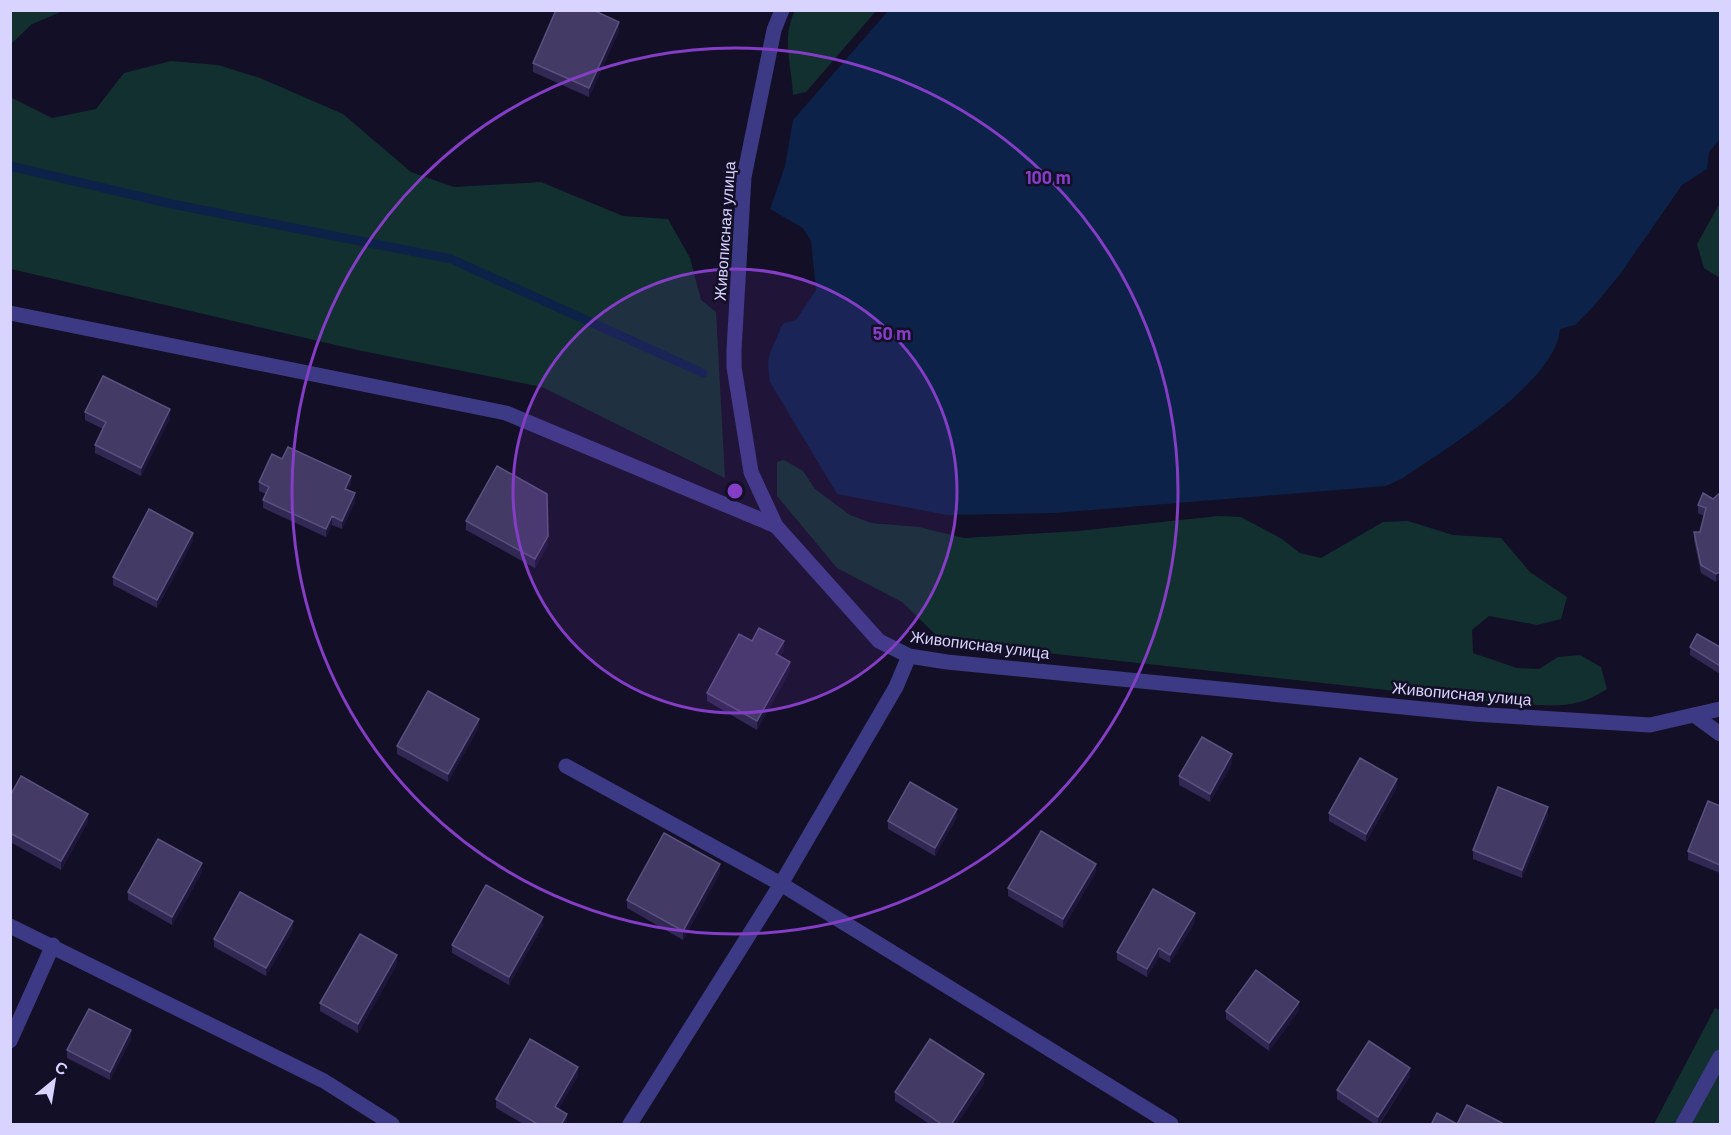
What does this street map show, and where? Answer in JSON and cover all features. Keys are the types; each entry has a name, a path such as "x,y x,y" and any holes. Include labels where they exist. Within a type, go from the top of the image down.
{"street":[{"name":"Живописная улица","path":"782,10 774,30 744,177 734,367 751,472 776,526 879,640 909,656 1474,714 1650,725 1720,709"},
{"path":"10,313 506,412 776,526"},
{"path":"630,1125 781,884 896,687 909,656"},
{"path":"1694,715 1720,734"},
{"path":"566,766 781,884 1171,1125"},
{"path":"10,926 53,945 324,1081 392,1125"},
{"path":"10,1041 53,945"},
{"path":"1683,1125 1720,1057"}],"green space":[{"path":"11,10 63,11 32,24 11,44"},
{"path":"795,11 876,11 806,92 793,95 788,41"},
{"path":"171,61 218,65 260,78 343,114 411,172 454,187 541,182 623,216 668,219 690,258 701,300 716,312 725,478 542,387 357,350 11,269 11,95 12,98 52,118 96,109 124,73"},
{"path":"1720,203 1720,278 1704,268 1697,244"},
{"path":"784,460 803,471 815,489 850,515 871,523 919,527 964,538 1078,531 1218,516 1241,517 1282,539 1300,553 1321,558 1383,522 1408,521 1453,535 1501,538 1530,572 1567,597 1561,619 1537,625 1489,616 1472,630 1473,653 1517,668 1539,669 1558,657 1580,655 1601,667 1607,689 1573,704 1514,704 955,643 935,634 902,602 837,568 777,496 777,462"},
{"path":"1715,1008 1720,1010 1720,1124 1654,1124"}],"water":[{"path":"888,11 1720,11 1720,139 1709,152 1707,169 1682,185 1621,273 1593,307 1575,325 1560,329 1554,350 1540,371 1496,413 1403,478 1386,486 1055,513 947,515 837,494 770,382 768,364 770,353 781,327 784,323 796,320 816,290 811,241 803,228 770,209 785,166 793,120"}],"building":[{"path":"556,10 593,10 619,22 589,88 533,63"},
{"path":"103,376 170,409 141,468 95,445 106,422 85,412"},
{"path":"288,447 351,476 345,489 355,493 342,521 332,516 326,529 263,500 269,487 259,482 272,454 282,459"},
{"path":"497,466 547,494 548,536 535,559 466,521"},
{"path":"1703,493 1713,499 1720,493 1720,572 1716,574 1701,565 1694,532 1700,532 1706,508 1698,505"},
{"path":"149,509 193,533 157,600 113,577"},
{"path":"759,628 784,641 776,654 790,662 757,721 707,693 739,634 752,641"},
{"path":"1697,634 1720,647 1720,666 1690,647"},
{"path":"428,691 479,719 448,774 397,746"},
{"path":"1202,737 1232,754 1210,794 1179,776"},
{"path":"1360,758 1397,779 1366,834 1329,813"},
{"path":"21,776 88,814 61,861 10,833 10,796"},
{"path":"910,782 957,809 935,848 888,821"},
{"path":"1498,787 1548,807 1522,870 1473,850"},
{"path":"1708,801 1720,806 1720,865 1688,851"},
{"path":"1041,831 1096,864 1063,919 1008,888"},
{"path":"664,833 720,864 683,931 627,900"},
{"path":"158,839 202,863 172,917 128,892"},
{"path":"486,885 543,917 509,977 452,945"},
{"path":"1153,889 1195,913 1170,955 1159,948 1147,969 1117,952"},
{"path":"240,892 293,921 266,968 214,939"},
{"path":"360,934 397,955 358,1024 320,1003"},
{"path":"1256,970 1299,1002 1269,1043 1226,1011"},
{"path":"89,1009 131,1030 110,1072 67,1050"},
{"path":"530,1039 578,1067 555,1107 567,1114 561,1125 539,1125 496,1099"},
{"path":"930,1039 984,1074 951,1125 943,1125 895,1092"},
{"path":"1369,1041 1410,1068 1378,1117 1337,1090"},
{"path":"1467,1105 1506,1125 1431,1125 1437,1113 1457,1124"}],"waterway":[{"path":"10,166 172,204 451,259 703,373"}]}
